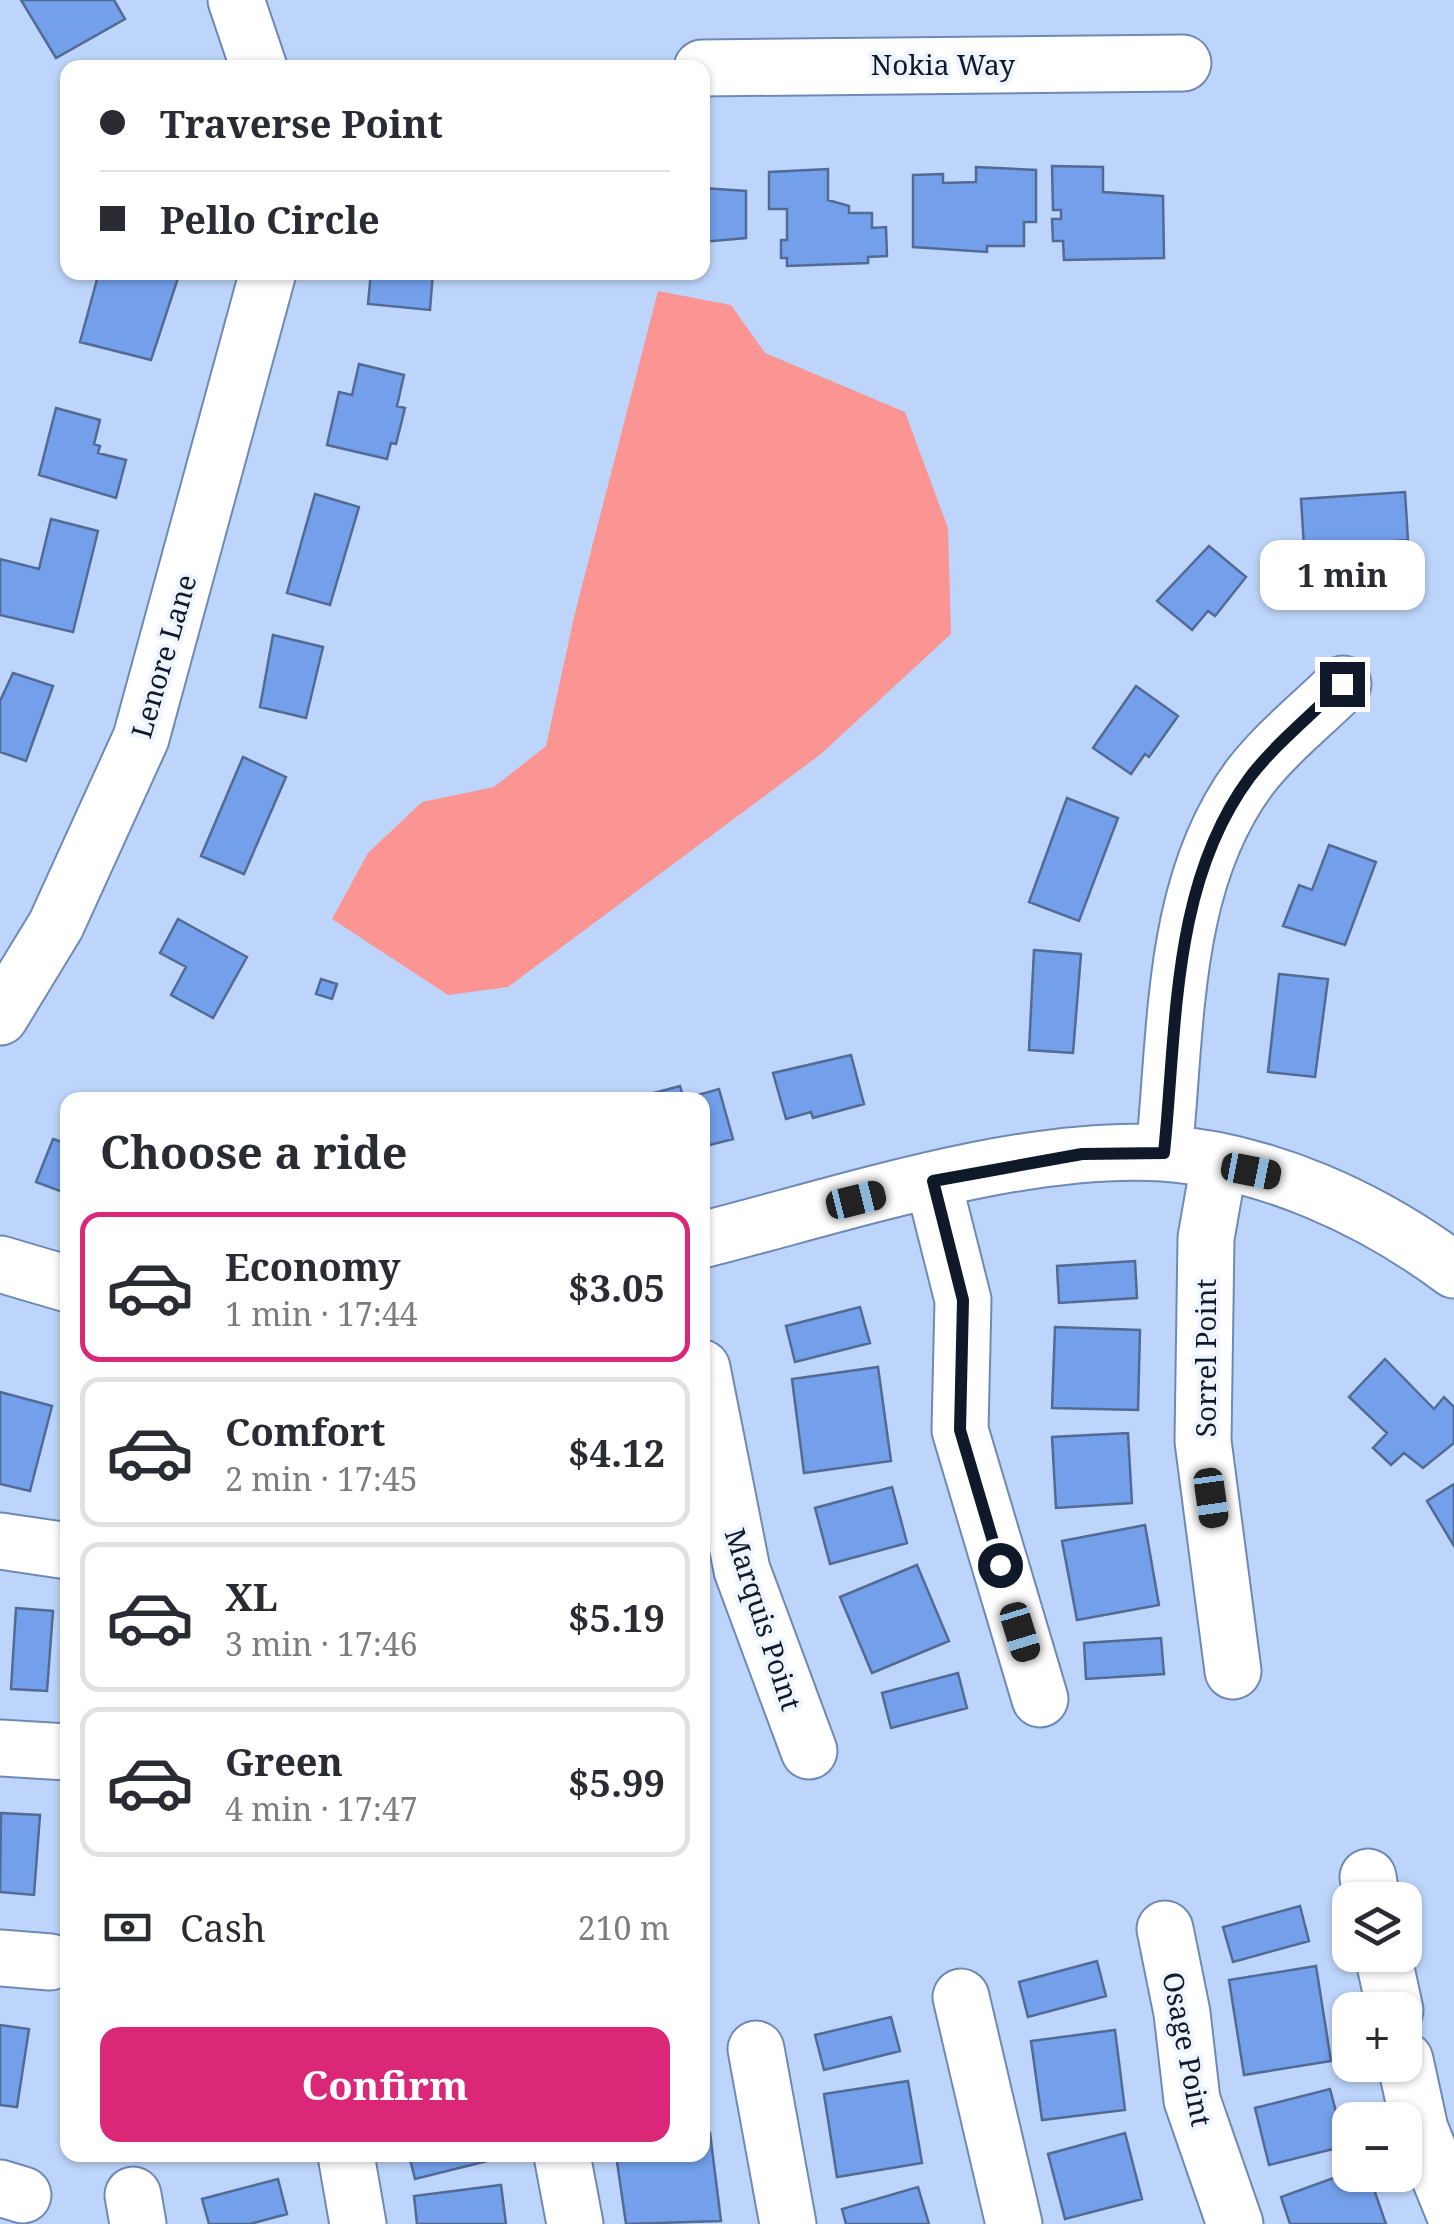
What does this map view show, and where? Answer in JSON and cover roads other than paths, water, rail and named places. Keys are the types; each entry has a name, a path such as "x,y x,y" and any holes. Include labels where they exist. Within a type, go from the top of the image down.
{"street":[{"path":"236,0 255,60"},
{"name":"Nokia Way","path":"710,68 1183,63"},
{"name":"Lenore Lane","path":"0,1017 56,926 141,738 266,280"},
{"path":"1164,1153 1186,934 1205,855 1251,776 1342,684"},
{"path":"710,1238 933,1181 1082,1154 1164,1153 1284,1177 1402,1232 1454,1270"},
{"name":"Sorrel Point","path":"1218,1164 1206,1238 1202,1424 1233,1672"},
{"path":"933,1181 963,1300 960,1430 1040,1699"},
{"path":"0,1264 60,1282"},
{"name":"Marquis Point","path":"710,1408 742,1570 809,1751"},
{"path":"0,1541 60,1550"},
{"path":"0,1748 60,1752"},
{"name":"Osage Point","path":"1165,1930 1182,2013 1192,2100 1235,2224"},
{"path":"962,1998 1014,2224"},
{"path":"756,2049 788,2224"},
{"path":"1410,2082 1420,2130 1454,2213"},
{"path":"347,2162 358,2224"},
{"path":"563,2162 575,2224"}]}
